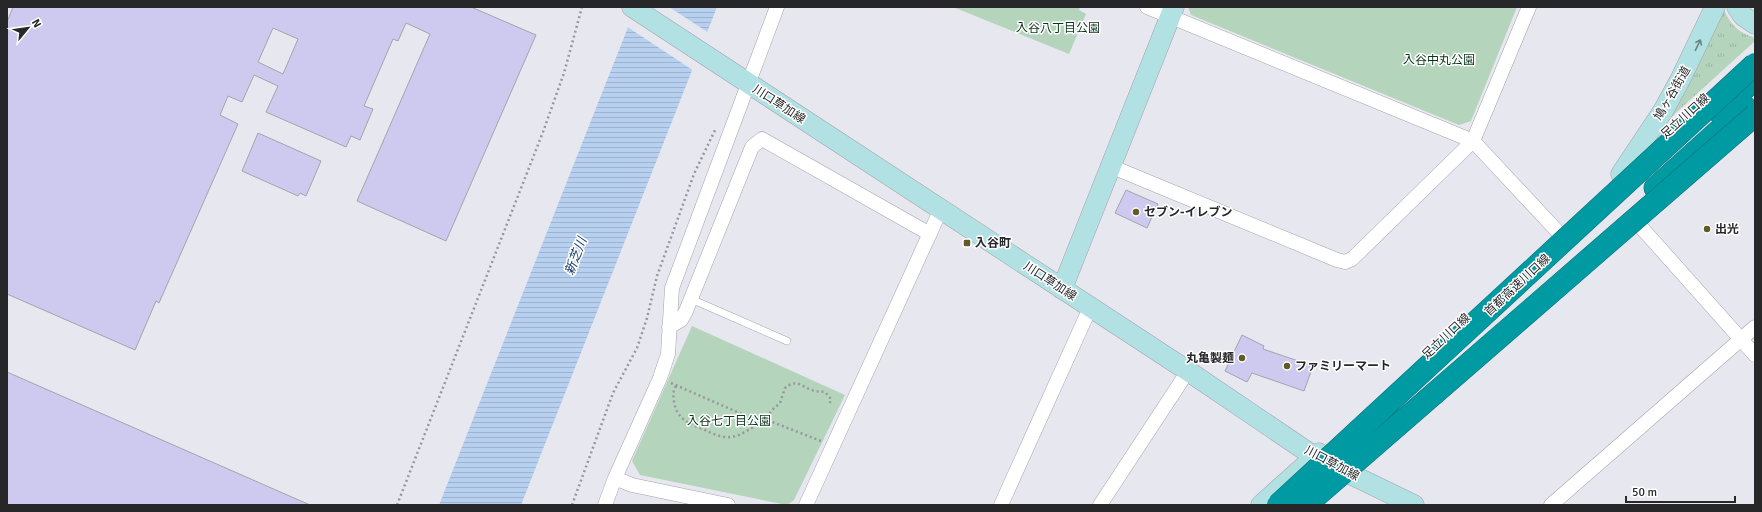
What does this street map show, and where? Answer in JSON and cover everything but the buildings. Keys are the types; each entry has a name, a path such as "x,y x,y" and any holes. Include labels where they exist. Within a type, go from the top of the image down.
{"highway":[{"name":"首都高速川口線","path":"1278,505 1755,64"},
{"path":"1504,345 1590,236 1755,80"},
{"path":"1471,313 1590,236 1755,98"},
{"path":"1306,505 1755,115"}],"main road":[{"name":"川口草加線","path":"632,7 1315,456 1414,505"},
{"name":"鳩ヶ谷街道","path":"1621,174 1663,111 1716,7"},
{"path":"1737,7 1743,16 1755,24"},
{"path":"1062,289 1172,12"},
{"name":"足立川口線","path":"1261,505 1755,52"},
{"path":"1322,505 1354,475 1755,124"}],"street":[{"path":"605,505 615,478 660,378 668,354 672,288 740,78 777,7"},
{"path":"1147,7 1172,12 1473,141 1558,232"},
{"path":"1110,166 1345,262 1352,259 1473,141 1529,7"},
{"path":"669,326 680,320 686,312 752,147 762,140 930,234"},
{"path":"806,505 941,209"},
{"path":"1640,226 1755,355"},
{"path":"1001,505 1090,308"},
{"path":"1551,505 1755,327"},
{"path":"1100,505 1188,372"},
{"path":"615,478 632,485 728,505"}],"lane":[{"path":"691,299 787,341"}],"path":[{"path":"397,505 543,132 564,73 582,7"},
{"path":"572,505 613,393 636,348 647,318 658,276 694,174 716,127"},
{"path":"767,420 771,411 780,403 785,388 793,384 801,384 812,390 825,392 831,399 829,406"},
{"path":"760,422 676,386 673,391 675,408 680,417 694,426 719,436 732,437 738,435 760,422 767,420 833,446"}],"green space":[{"name":"入谷八丁目公園","path":"953,7 1080,7 1079,10 1086,14 1069,54"},
{"name":"入谷中丸公園","path":"1188,7 1517,7 1471,121 1459,125 1191,15"},
{"path":"1724,10 1729,20 1739,30 1753,37 1755,41 1668,120"},
{"name":"入谷七丁目公園","path":"692,326 845,395 794,500 787,505 640,475 632,461"}],"water":[{"name":"新芝川","path":"636,7 717,7 521,505 439,505"}],"pier":[{"path":"634,7 669,7 709,33 694,71 626,26"}],"place":[{"name":"セブン-イレブン","path":"1136,212"},
{"name":"出光","path":"1707,229"},
{"name":"入谷町","path":"967,243"},
{"name":"丸亀製麺","path":"1242,358"},
{"name":"ファミリーマート","path":"1287,366"}]}
